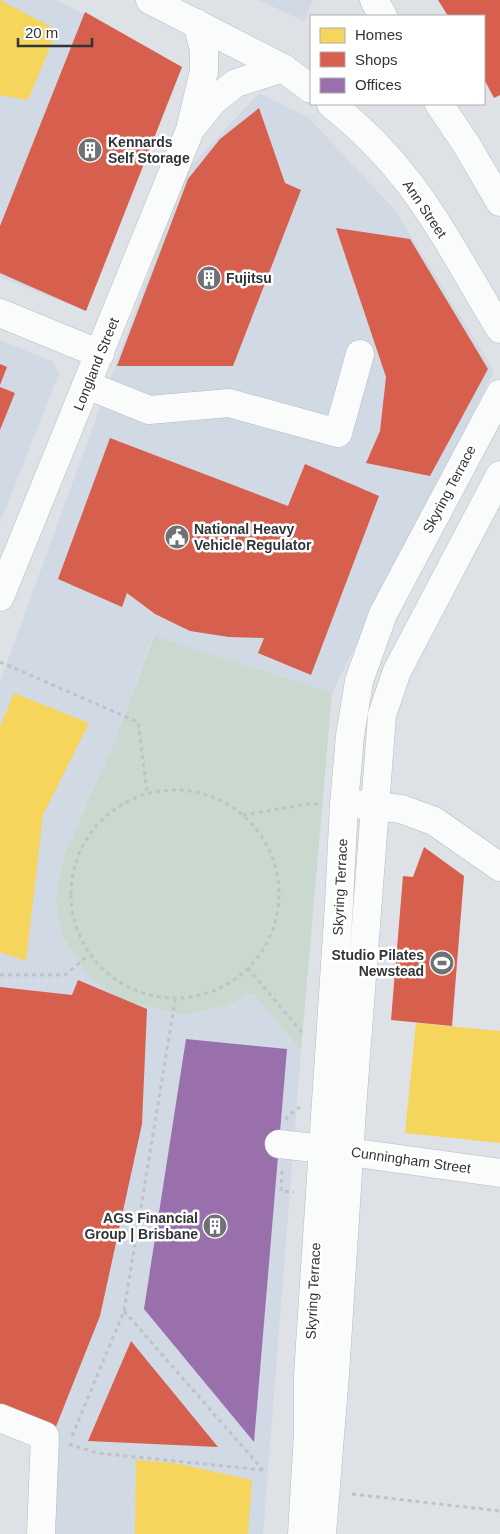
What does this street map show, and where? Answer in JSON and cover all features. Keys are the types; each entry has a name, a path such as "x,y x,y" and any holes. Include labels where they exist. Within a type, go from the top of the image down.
{"street":[{"path":"150,0 283,68 310,87"},
{"path":"374,0 382,15"},
{"name":"Longland Street","path":"0,597 190,130 204,72 204,50 197,23"},
{"name":"Longland Street","path":"190,130 212,102 236,83 283,68"},
{"name":"Ann Street","path":"332,105 351,120 385,154 409,183 443,233 500,329"},
{"path":"440,105 466,144 500,202"},
{"path":"466,144 500,168"},
{"path":"0,313 100,354"},
{"path":"87,385 149,410 228,403 338,433 360,354"},
{"name":"Skyring Terrace","path":"302,1534 308,1433 309,1365 344,804 350,736 359,681 383,614 500,394"},
{"name":"Skyring Terrace","path":"322,1534 382,715 397,671 499,480"},
{"path":"344,804 374,805 409,811 434,821 500,867"},
{"name":"Cunningham Street","path":"282,1132 323,1149 500,1173"},
{"path":"0,1418 57,1440 41,1534"}],"path":[{"path":"0,662 138,722 147,793"},
{"path":"176,789 204,793 230,805 252,823 268,847 276,869 279,893 277,916 270,939 257,959 241,976 220,989 198,997 175,1000 151,997 129,989 109,976 89,956 76,930 70,902 72,873 82,846 98,823 121,804 147,793 176,789"},
{"path":"242,815 308,804 344,804"},
{"path":"0,975 65,974 89,956"},
{"path":"248,968 328,1064"},
{"path":"124,1311 263,1470 97,1452 57,1440 124,1311 175,1000"},
{"path":"282,1132 288,1116 301,1106"},
{"path":"282,1171 281,1191 299,1192"},
{"path":"346,1493 500,1511"}],"shaded area":[{"name":"Kennards Self Storage","path":"0,0 57,0 182,67 86,311 0,277"},
{"path":"258,0 313,0 304,21"},
{"path":"259,93 308,117 395,210 494,371 332,693 153,636 116,738 64,855 56,897 61,934 227,1005 253,993 301,1051 263,1534 52,1534 55,1429 0,1407 0,682 186,171"},
{"path":"0,340 53,362 59,373 0,523"},
{"path":"154,636 332,693 301,1051 253,993 227,1005 185,1015 124,1001 89,977 61,934 56,897 64,855 116,738"}],"building: Homes":[{"path":"0,0 57,30 28,100 0,95"},
{"path":"14,693 89,723 43,815 26,961 0,952 0,727"},
{"path":"416,1023 500,1031 500,1143 405,1133"},
{"path":"136,1460 174,1463 252,1480 248,1534 135,1534"}],"building: Shops":[{"path":"438,0 500,0 500,95 494,98 485,81 485,15 447,15"},
{"name":"Kennards Self Storage","path":"85,12 182,67 86,311 0,273 0,226"},
{"name":"Fujitsu","path":"259,108 285,183 301,190 233,366 117,366 188,179 220,139"},
{"path":"336,228 410,239 488,369 430,476 366,463 380,431 386,377"},
{"path":"0,364 7,367 0,385"},
{"path":"0,387 15,393 0,430"},
{"path":"110,438 288,506 305,464 379,496 311,675 258,653 264,638 229,637 190,631 155,614 127,593 122,607 58,579"},
{"path":"424,847 464,876 452,1026 391,1020 403,876 413,877"},
{"path":"78,980 147,1009 142,1124 100,1316 55,1429 0,1407 0,987 72,995"},
{"path":"131,1341 218,1447 88,1441"}],"building: Offices":[{"name":"AGS Financial Group | Brisbane","path":"186,1039 287,1049 254,1442 144,1309"}],"place":[{"name":"Kennards Self Storage","path":"90,150"},
{"name":"Fujitsu","path":"209,278"},
{"name":"National Heavy Vehicle Regulator","path":"177,537"},
{"name":"Studio Pilates Newstead","path":"442,963"},
{"name":"AGS Financial Group | Brisbane","path":"215,1226"}]}
